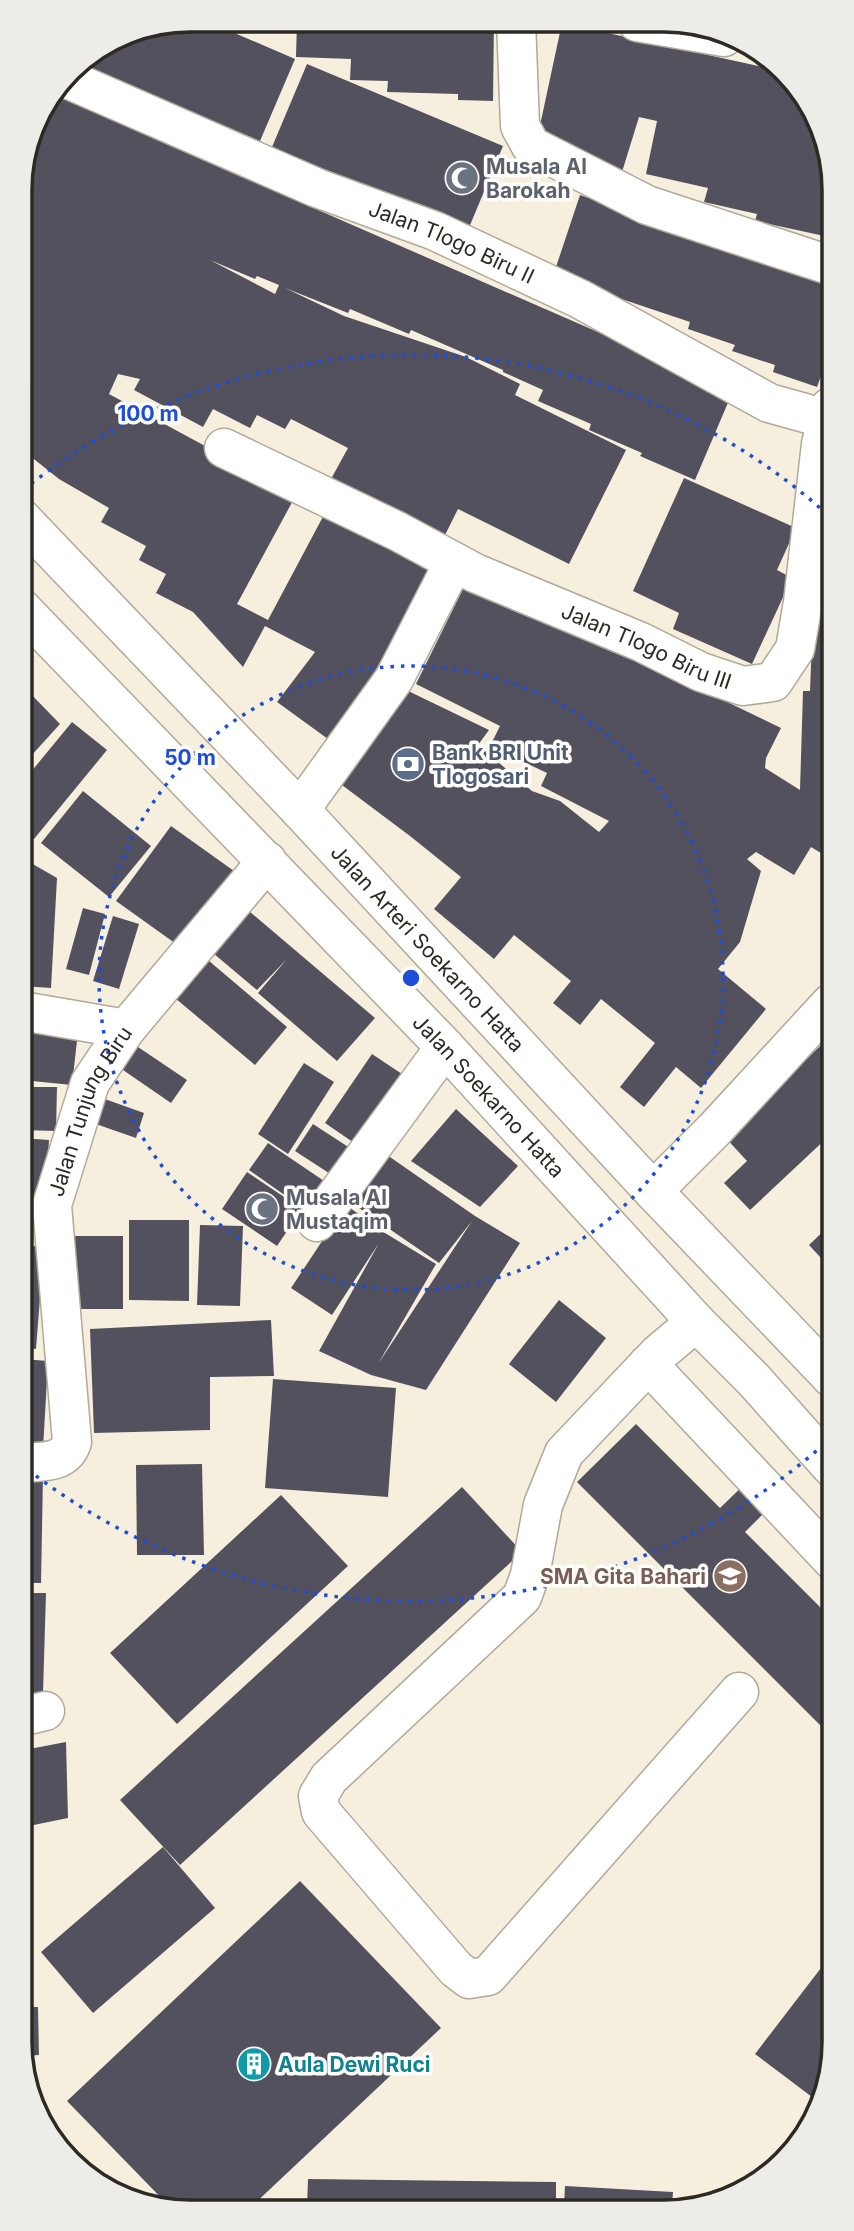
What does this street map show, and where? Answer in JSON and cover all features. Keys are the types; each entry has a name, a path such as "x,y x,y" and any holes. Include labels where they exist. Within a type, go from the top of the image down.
{"street":[{"path":"521,32 520,126 531,146 647,205 822,263"},
{"name":"Jalan Tlogo Biru II","path":"74,82 317,188 435,231 580,299 769,402 822,414"},
{"name":"Jalan Tlogo Biru III","path":"224,448 397,531 475,573 641,642 701,672 743,686 773,682 795,649 822,440"},
{"name":"Jalan Arteri Soekarno Hatta","path":"32,530 300,810 653,1191 822,1369"},
{"path":"300,810 394,679 454,562"},
{"name":"Jalan Soekarno Hatta","path":"32,619 445,1047 822,1457"},
{"name":"Jalan Tunjung Biru","path":"32,1462 54,1460 69,1452 72,1441 37,1224 52,1205 90,1083 126,1029 267,861"},
{"path":"32,1013 126,1029"},
{"path":"653,1191 715,1129 822,1013"},
{"path":"317,1222 445,1047"},
{"path":"739,1692 488,1976 469,1979 456,1969 321,1812 318,1796 329,1778 522,1597 530,1575 543,1505 564,1453 648,1364 741,1284"},
{"path":"648,1364 822,1549"}],"building":[{"path":"232,32 295,59 260,141 87,69 111,53 149,37 169,33"},
{"path":"297,32 494,32 493,101 458,100 458,94 387,92 388,81 350,80 351,59 296,57"},
{"path":"560,32 603,32 765,67 790,93 810,129 817,149 821,169 822,235 755,221 757,214 704,202 708,188 646,174 657,121 639,117 622,172 539,130"},
{"path":"307,64 503,146 468,230 272,147"},
{"path":"61,98 733,391 695,480 640,456 642,453 589,430 591,424 538,401 543,390 503,370 411,330 409,334 350,309 348,313 285,288 344,316 466,357 520,384 515,395 626,450 569,564 458,509 444,537 331,479 348,448 291,419 285,429 257,415 250,428 213,409 203,427 134,390 140,379 118,374 109,394 296,495 237,604 268,620 326,511 431,566 370,681 328,739 277,702 315,652 265,626 243,667 193,612 156,593 166,574 139,560 146,546 101,522 109,508 59,479 32,458 32,179 37,149 44,129","holes":["210,260 255,279 257,276 279,285 275,294"]},
{"path":"580,195 822,278 822,373 817,387 773,372 775,365 732,351 735,345 688,329 690,322 553,276"},
{"path":"684,478 796,528 777,570 792,578 752,664 673,629 679,613 633,591"},
{"path":"469,577 781,728 766,758 765,768 800,790 803,691 810,691 813,614 822,615 822,854 811,847 794,875 756,852 747,859 761,871 740,942 718,969 766,1009 701,1088 676,1067 644,1107 620,1087 655,1043 601,999 580,1025 553,1003 571,981 514,935 494,959 434,909 461,877 338,782 402,688 489,730 478,745 532,791 560,801 599,832 609,821 541,786 547,773 490,746 500,726 416,684"},
{"path":"32,695 60,724 32,755"},
{"path":"72,722 107,750 34,839 32,771"},
{"path":"83,791 151,846 109,897 41,843"},
{"path":"171,826 234,871 179,946 116,901"},
{"path":"32,864 57,878 51,988 32,987"},
{"path":"243,906 375,1018 337,1061 258,993 287,959 257,990 207,948"},
{"path":"83,908 105,914 89,975 66,969"},
{"path":"113,916 139,924 119,989 93,981"},
{"path":"202,955 287,1027 255,1065 169,993"},
{"path":"32,1027 78,1032 72,1085 32,1081"},
{"path":"822,1044 822,1142 750,1210 724,1183 747,1161 724,1136"},
{"path":"138,1047 187,1080 171,1103 123,1070"},
{"path":"372,1054 408,1078 360,1147 325,1123"},
{"path":"304,1063 334,1082 288,1154 258,1134"},
{"path":"32,1087 57,1087 56,1131 32,1130"},
{"path":"102,1098 144,1113 136,1138 93,1123"},
{"path":"456,1109 518,1166 480,1207 411,1161"},
{"path":"313,1124 353,1150 335,1177 295,1151"},
{"path":"32,1139 49,1140 45,1207 32,1206"},
{"path":"268,1143 330,1185 310,1213 249,1170"},
{"path":"387,1155 475,1216 520,1243 426,1390 371,1375 319,1351 379,1243 332,1315 291,1288 346,1205 436,1264 378,1364 472,1221 439,1263 353,1204"},
{"name":"Musala Al Mustaqim","path":"247,1172 302,1209 277,1246 222,1209"},
{"path":"129,1220 189,1220 189,1301 129,1300"},
{"path":"200,1225 243,1226 240,1306 197,1305"},
{"path":"822,1233 822,1259 809,1245"},
{"path":"64,1236 123,1236 123,1309 64,1309"},
{"path":"32,1246 44,1247 36,1349 32,1349"},
{"path":"559,1300 606,1338 556,1402 509,1364"},
{"path":"271,1320 274,1376 210,1377 210,1430 94,1433 90,1329"},
{"path":"32,1360 48,1361 43,1449 32,1448"},
{"path":"273,1379 396,1388 388,1497 265,1488"},
{"name":"SMA Gita Bahari","path":"636,1424 720,1508 751,1478 775,1502 745,1532 822,1609 822,1727 577,1482"},
{"path":"202,1464 204,1555 137,1555 136,1465"},
{"path":"32,1474 43,1475 41,1583 32,1583"},
{"path":"462,1487 522,1552 180,1865 120,1800"},
{"path":"281,1495 348,1566 177,1724 110,1653"},
{"path":"32,1593 46,1593 43,1693 32,1693"},
{"path":"66,1742 68,1818 32,1825 32,1748"},
{"path":"163,1847 215,1908 93,2013 41,1952"},
{"name":"Aula Dewi Ruci","path":"300,1881 441,2028 258,2200 190,2200 159,2196 67,2101"},
{"path":"822,1967 822,2052 812,2097 755,2054"},
{"path":"32,2007 38,2007 39,2055 33,2055"},
{"path":"308,2179 556,2182 556,2200 307,2200"},
{"path":"565,2186 673,2192 672,2199 664,2200 564,2200"}],"place":[{"name":"Musala Al Barokah","path":"462,178"},
{"name":"Bank BRI Unit Tlogosari","path":"408,764"},
{"name":"Musala Al Mustaqim","path":"262,1209"},
{"name":"SMA Gita Bahari","path":"730,1576"},
{"name":"Aula Dewi Ruci","path":"254,2064"}]}
